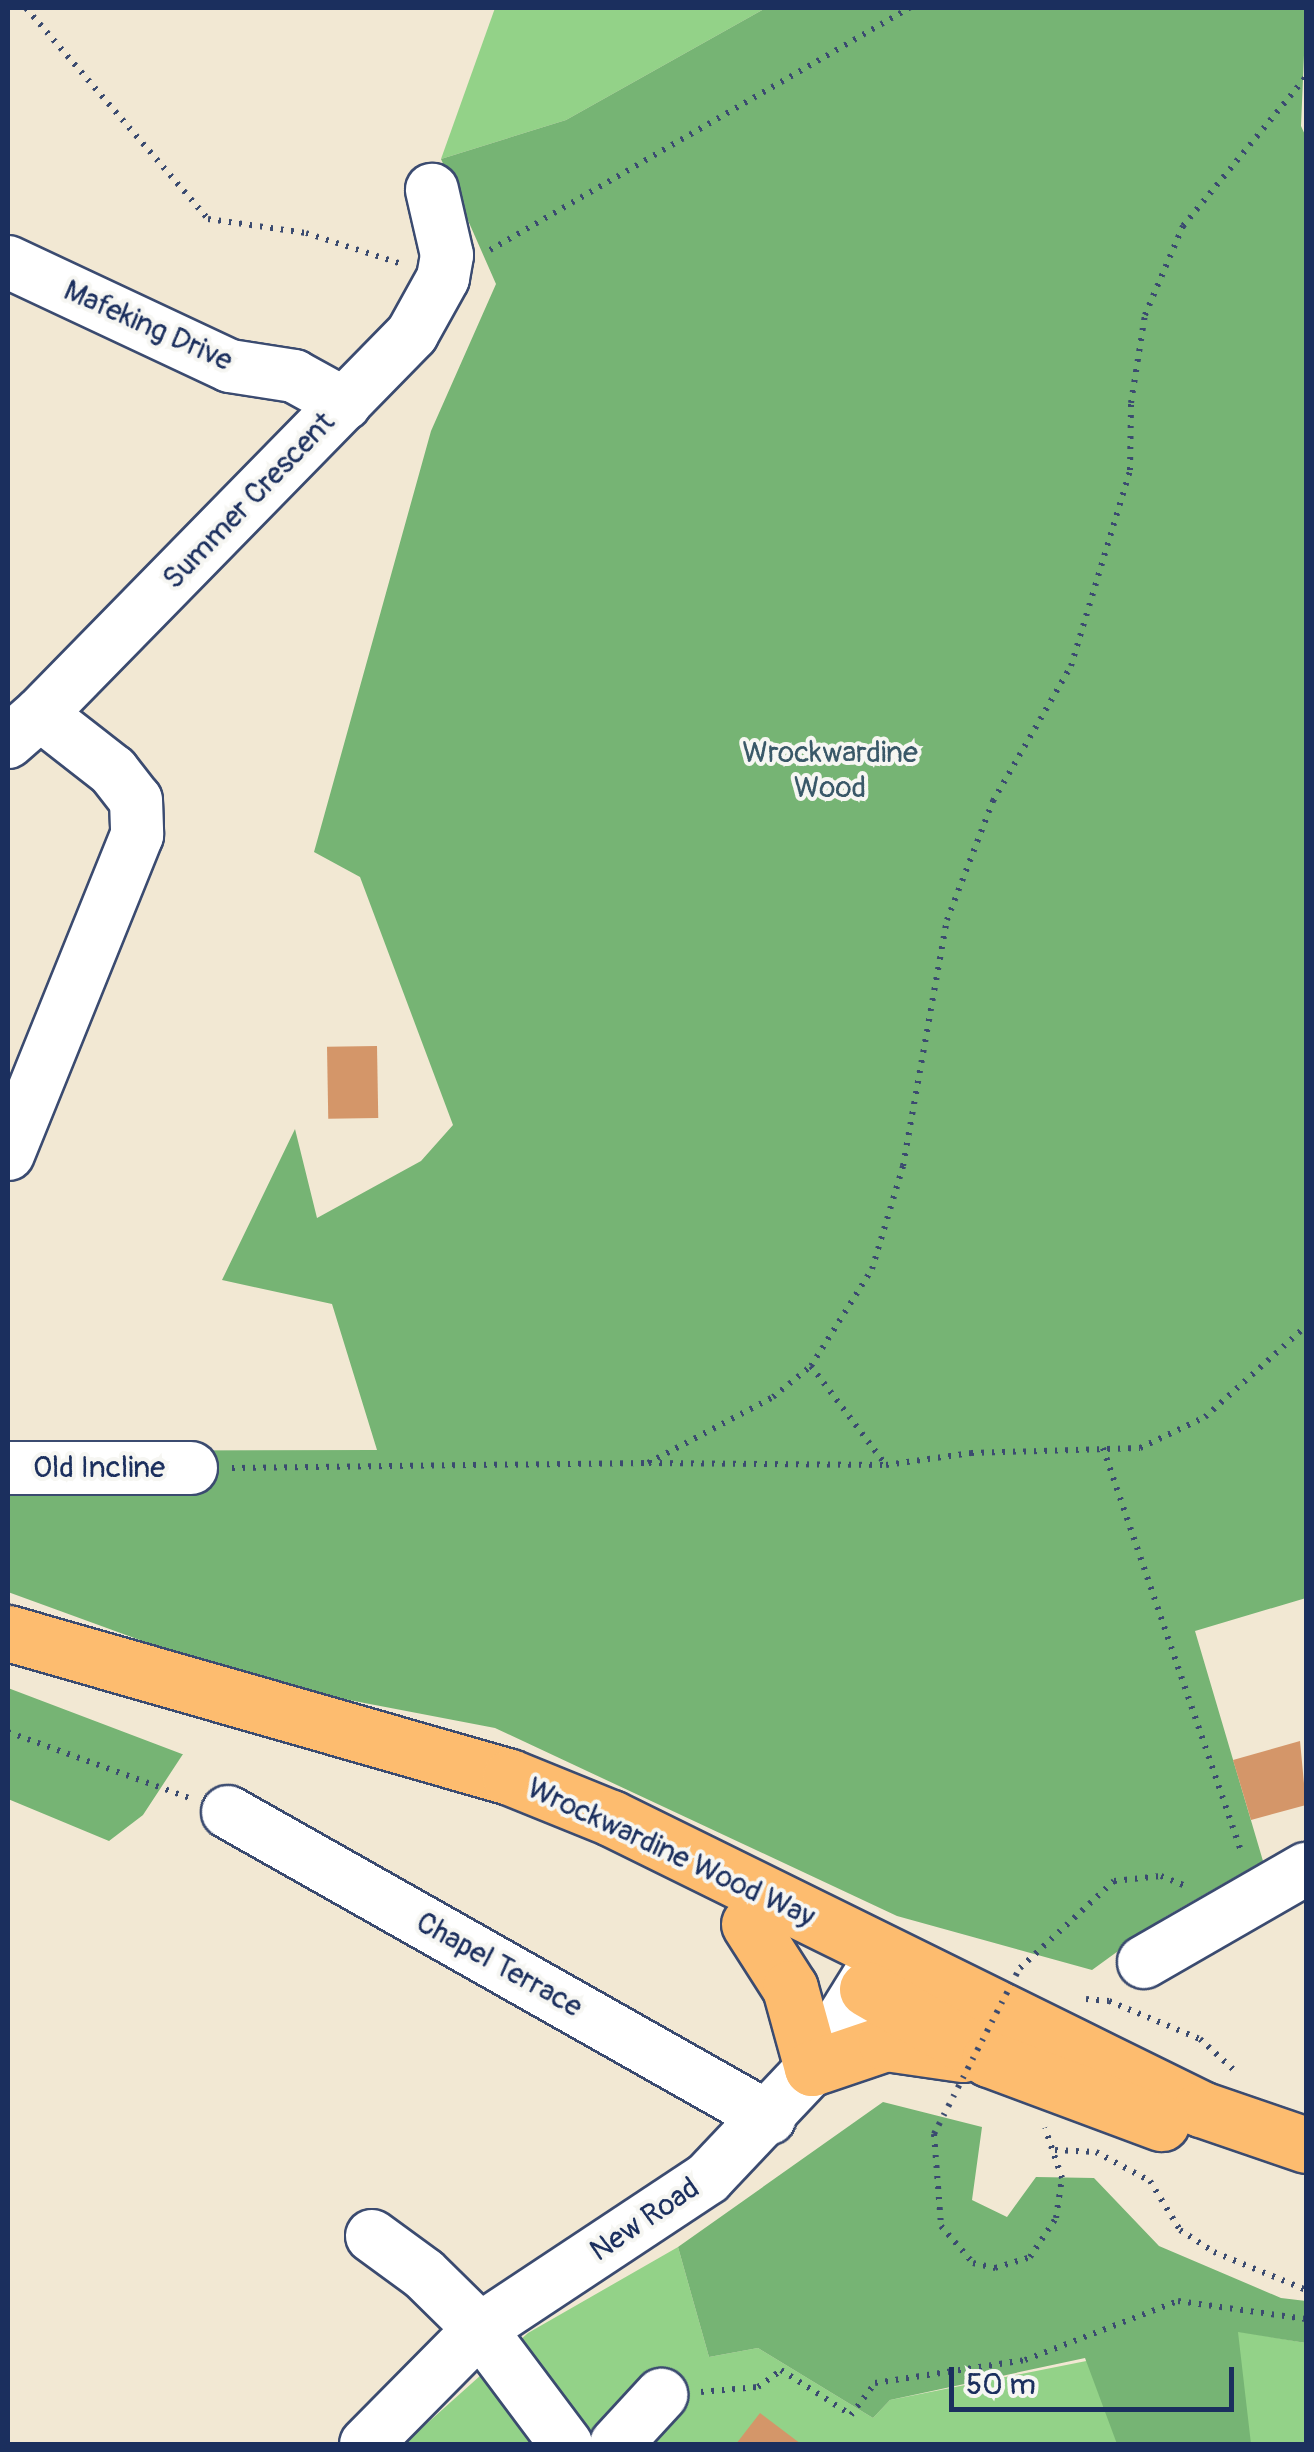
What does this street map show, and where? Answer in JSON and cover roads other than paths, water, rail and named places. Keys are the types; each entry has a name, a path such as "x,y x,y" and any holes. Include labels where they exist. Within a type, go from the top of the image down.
{"main road":[{"name":"Wrockwardine Wood Way","path":"8,1633 510,1777 611,1818 873,1971 990,2059 1073,2095 1306,2167"},
{"name":"Wrockwardine Wood Way","path":"8,1663 535,1823 749,1924 873,1971 1201,2109 1306,2145"},
{"path":"749,1924 790,1988 812,2068 886,2042 990,2059"}],"street":[{"name":"Summer Crescent","path":"8,1154 137,835 136,800 113,771 24,728 412,334 443,278 447,256 432,190"},
{"name":"Mafeking Drive","path":"8,262 230,366 294,376 344,404"},
{"name":"Old Incline","path":"8,1468 191,1468"},
{"name":"Chapel Terrace","path":"228,1812 769,2118"},
{"path":"1144,1962 1244,1900 1306,1868"},
{"name":"New Road","path":"366,2444 480,2329 678,2201 769,2118 812,2068 873,1971"},
{"path":"372,2236 480,2329 566,2444"},
{"path":"616,2444 661,2394"}],"park label":[{"name":"Wrockwardine Wood","path":"830,770"}]}
